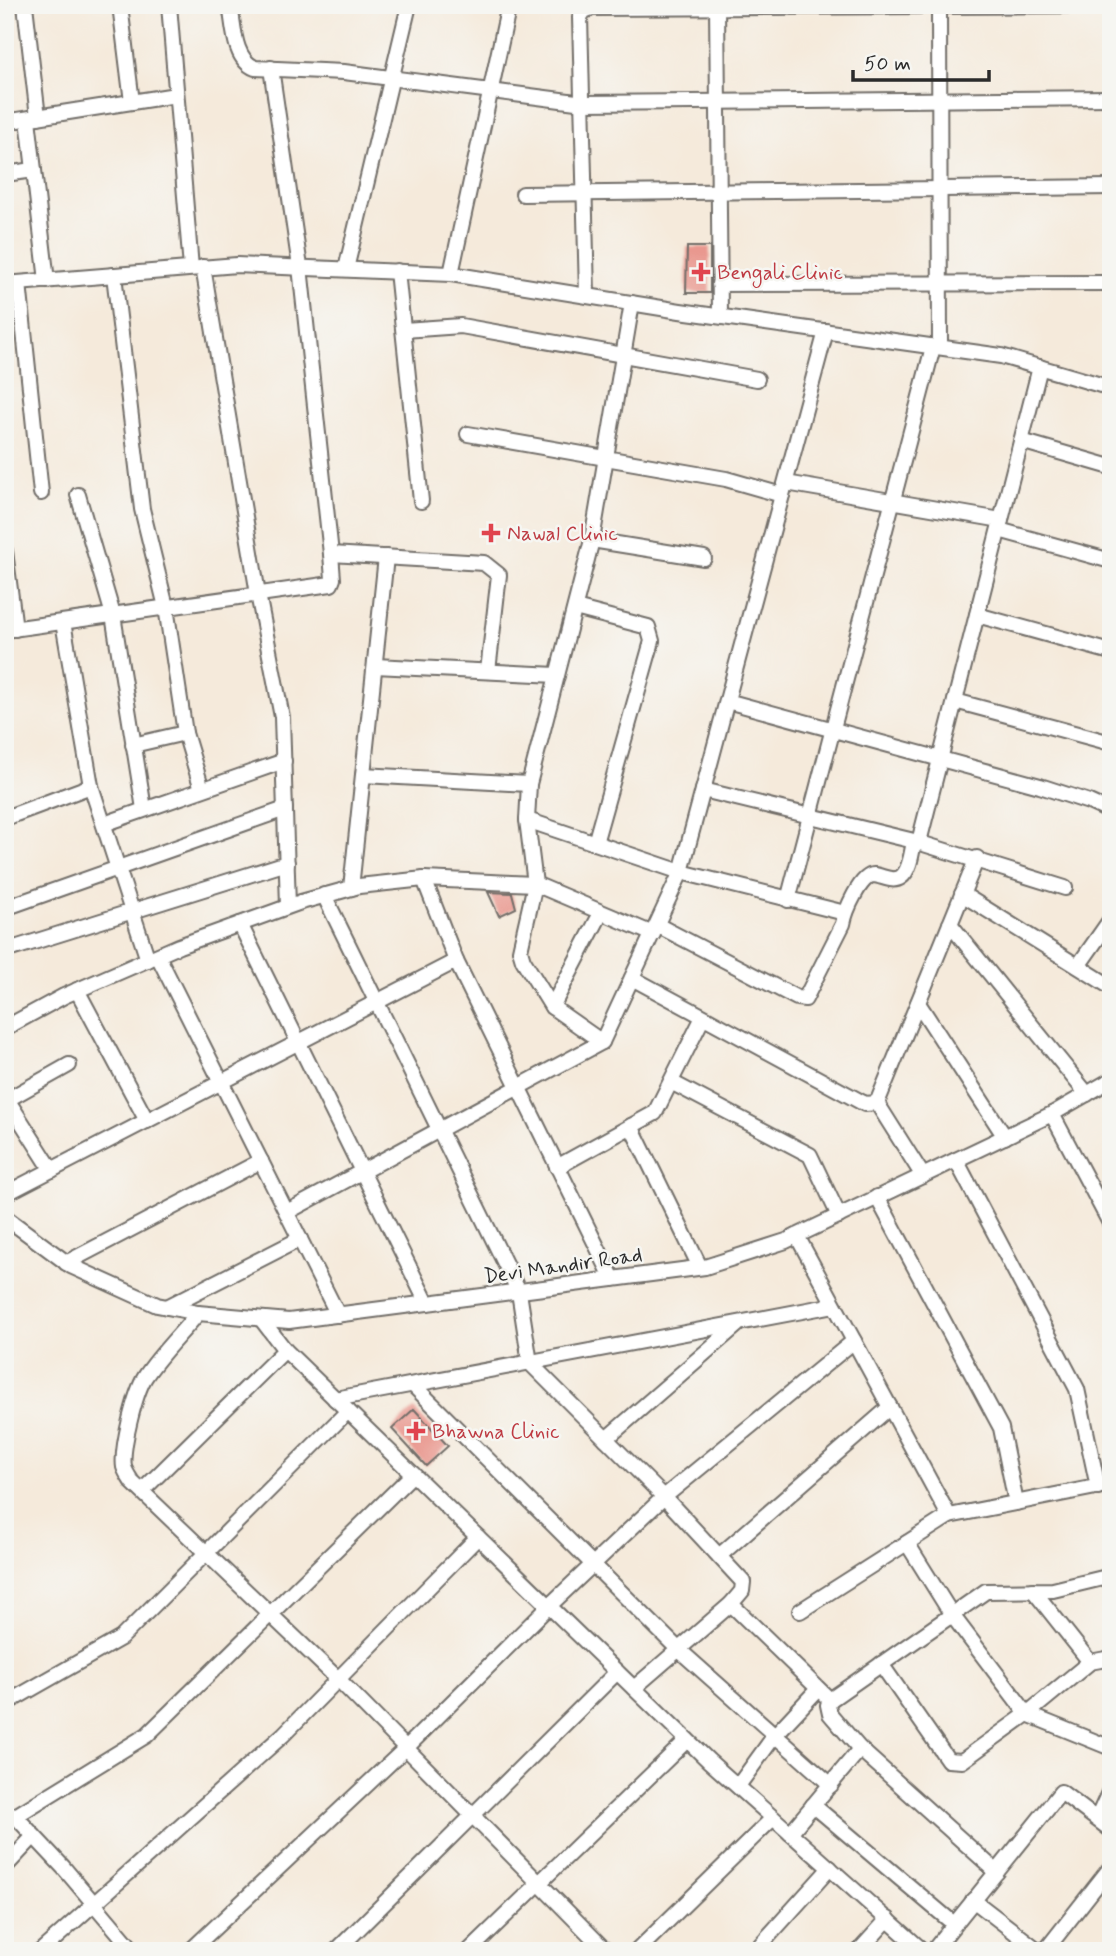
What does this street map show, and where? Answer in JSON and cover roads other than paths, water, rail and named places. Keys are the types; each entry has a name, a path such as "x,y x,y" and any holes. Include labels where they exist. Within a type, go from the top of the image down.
{"street":[{"path":"25,5 34,170 47,281"},
{"path":"120,5 132,102"},
{"path":"169,5 176,95 197,268 282,717 288,906"},
{"path":"230,5 240,56 254,68 344,72 584,103 1111,98"},
{"path":"346,269 409,5"},
{"path":"451,274 509,5"},
{"path":"788,900 893,499 937,347 940,284 939,5"},
{"path":"587,295 580,18 584,11 592,8 717,6 1111,5"},
{"path":"717,6 720,316"},
{"path":"5,551 10,630 331,584 331,554 300,267 271,68"},
{"path":"5,122 176,95"},
{"path":"5,174 34,170"},
{"path":"523,194 1111,187"},
{"path":"41,493 12,284 237,265 451,274 1001,356 1111,388"},
{"path":"397,271 421,501"},
{"path":"114,275 142,509 166,607 185,733 202,789"},
{"path":"719,284 1111,283"},
{"path":"602,1042 551,1007 523,960 520,950 535,884 527,820 529,784 593,540 632,303"},
{"path":"404,330 461,326 757,379"},
{"path":"287,1212 602,1042 681,873 827,331"},
{"path":"5,1028 77,990 288,906 351,888 424,879 535,884 601,913 655,929 807,999 843,924 845,913 865,877 872,874 895,880 906,872 940,759 1040,367"},
{"path":"468,434 784,489 893,499 1000,525 1111,561"},
{"path":"1021,442 1111,467"},
{"path":"78,495 113,615 144,809"},
{"path":"593,540 704,558"},
{"path":"331,554 484,563 499,575 488,671"},
{"path":"351,888 387,557"},
{"path":"575,608 648,628 652,641 595,843"},
{"path":"977,615 1111,652"},
{"path":"63,622 92,786 132,912 153,958 222,1083 338,1315"},
{"path":"375,666 557,675"},
{"path":"727,701 1040,786 1111,812"},
{"path":"955,701 1111,743"},
{"path":"134,745 185,733"},
{"path":"104,824 284,761"},
{"path":"363,775 529,784"},
{"path":"5,818 92,786"},
{"path":"704,790 917,841 1065,888"},
{"path":"5,908 285,809"},
{"path":"527,820 681,873 845,913"},
{"path":"877,1103 977,858"},
{"path":"5,951 287,863"},
{"path":"424,879 456,961 612,1279"},
{"path":"962,894 1111,987"},
{"path":"324,895 519,1292 530,1363 664,1497 743,1583 742,1591 731,1604 634,1688"},
{"path":"551,1007 601,913"},
{"path":"1078,966 1111,919"},
{"path":"950,923 1087,1094"},
{"path":"240,924 427,1303"},
{"path":"5,1194 456,961"},
{"path":"632,978 865,1104 877,1103"},
{"path":"77,990 147,1121"},
{"path":"918,1003 1005,1137"},
{"path":"557,1167 655,1113 703,1017"},
{"path":"52,1170 6,1099 69,1066"},
{"name":"Devi Mandir Road","path":"5,1217 66,1263 157,1305 198,1313 262,1320 289,1321 338,1315 699,1267 797,1236 1052,1114 1111,1080"},
{"path":"671,1082 810,1155 839,1216"},
{"path":"877,1103 923,1176"},
{"path":"1052,1114 1110,1223"},
{"path":"631,1126 699,1267"},
{"path":"800,1611 949,1516 1104,1485 1077,1389 956,1160"},
{"path":"66,1263 261,1161"},
{"path":"877,1197 1001,1428 1016,1503"},
{"path":"797,1236 949,1516"},
{"path":"167,1307 300,1239"},
{"path":"335,1399 834,1305"},
{"path":"198,1313 145,1377 135,1400 124,1465 132,1482 338,1679 606,1951"},
{"path":"262,1320 285,1350 687,1740 923,1951"},
{"path":"606,1439 739,1323"},
{"path":"190,1951 406,1748 664,1497 854,1341"},
{"path":"142,1491 285,1350"},
{"path":"413,1385 678,1649 831,1785"},
{"path":"719,1556 890,1407"},
{"path":"5,1704 121,1638 348,1411"},
{"path":"134,1951 17,1815 147,1735 413,1474"},
{"path":"41,1951 283,1735 478,1537"},
{"path":"907,1543 952,1615 1027,1714 1111,1748"},
{"path":"996,1872 860,1749 830,1714 828,1705 830,1700 986,1591 1053,1590 1111,1576"},
{"path":"1033,1590 1090,1662"},
{"path":"731,1604 830,1700"},
{"path":"881,1664 948,1759 962,1761 1027,1714 1090,1662 1111,1658"},
{"path":"336,1951 617,1672"},
{"path":"738,1786 775,1735 818,1689"},
{"path":"469,1951 687,1740"},
{"path":"790,1833 860,1749"},
{"path":"1097,1819 1111,1788"},
{"path":"933,1951 1061,1792 1111,1830"},
{"path":"813,1805 954,1924"},
{"path":"637,1951 773,1818"},
{"path":"5,1867 34,1836"},
{"path":"1045,1951 1111,1867"},
{"path":"755,1951 830,1868"},
{"path":"973,1900 1039,1951"},
{"path":"859,1951 888,1919"}],"place":[{"name":"Bengali Clinic","path":"701,272"},
{"name":"Nawal Clinic","path":"491,533"},
{"name":"Bhawna Clinic","path":"416,1431"}]}
